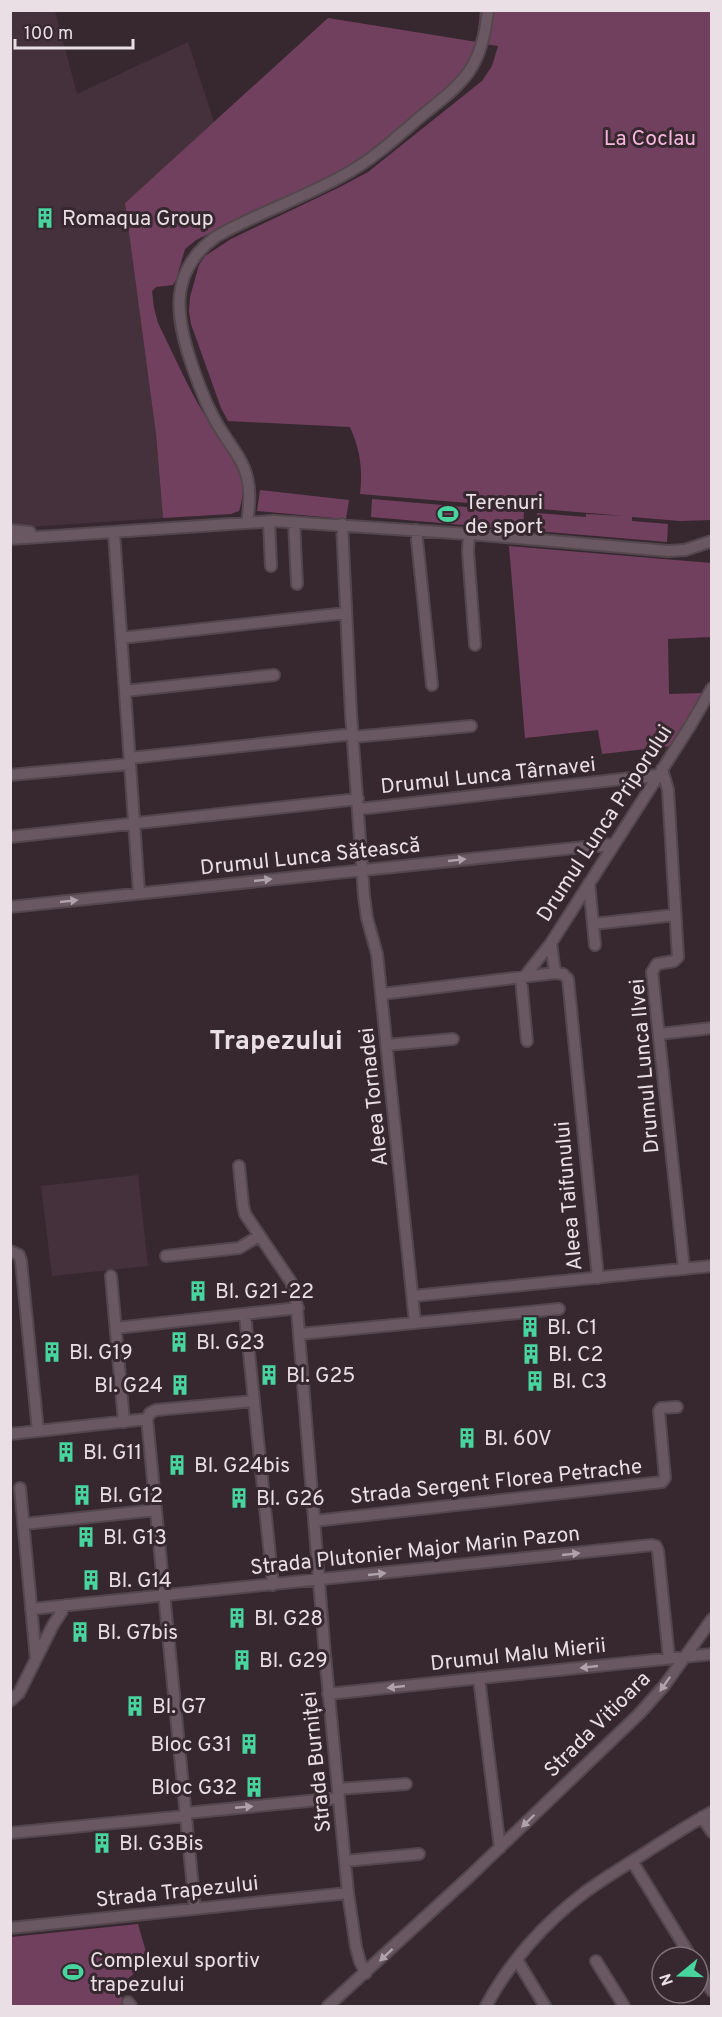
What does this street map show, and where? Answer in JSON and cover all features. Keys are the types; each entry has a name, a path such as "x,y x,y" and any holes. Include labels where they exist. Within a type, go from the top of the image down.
{"street":[{"path":"247,523 249,497 247,475 208,406 183,335 179,298 189,265 201,248 217,236 354,170 450,93 469,72 479,56 486,32 488,10"},
{"path":"269,521 271,566"},
{"path":"10,539 269,521 342,524 668,551 685,550 711,541"},
{"path":"294,522 297,584"},
{"name":"Drumul Lunca Târnavei","path":"342,524 362,870"},
{"path":"10,530 47,536"},
{"path":"416,530 432,685"},
{"path":"114,533 139,893"},
{"path":"469,534 468,551 475,645"},
{"path":"121,638 346,613"},
{"path":"125,691 274,675"},
{"name":"Drumul Lunca Priporului","path":"523,977 551,943 711,688"},
{"path":"10,775 353,735 471,726"},
{"name":"Drumul Lunca Târnavei","path":"358,804 660,772"},
{"name":"Drumul Lunca Ilvei","path":"660,772 667,784 669,797 677,959 674,962 657,964 652,972 684,1269"},
{"path":"10,837 134,823 358,804"},
{"name":"Drumul Lunca Sătească","path":"10,907 614,844"},
{"name":"Aleea Tornadei","path":"362,870 365,907 376,945 382,994 415,1323"},
{"path":"589,883 596,945"},
{"path":"594,924 675,915"},
{"name":"Aleea Taifunului","path":"413,1296 598,1278 568,979 563,974 555,973 551,943"},
{"path":"382,994 555,973"},
{"path":"523,977 527,1041"},
{"path":"659,1034 711,1028"},
{"path":"387,1045 453,1039"},
{"name":"Strada Burniței","path":"239,1166 244,1210 291,1282 298,1308 328,1694 348,1893 358,1954 366,1973"},
{"path":"166,1256 239,1248 260,1236"},
{"path":"10,1251 19,1255 21,1261 38,1431"},
{"path":"598,1278 711,1266"},
{"path":"111,1276 124,1422"},
{"path":"116,1328 298,1308"},
{"path":"300,1334 559,1309"},
{"path":"245,1314 273,1585"},
{"path":"195,1909 147,1419 150,1413 156,1410 254,1401"},
{"name":"Strada Sergent Florea Petrache","path":"314,1521 662,1482 665,1478 659,1411 661,1408 677,1407"},
{"path":"10,1434 147,1419"},
{"path":"20,1488 36,1659"},
{"path":"24,1524 156,1510"},
{"name":"Strada Plutonier Major Marin Pazon","path":"32,1609 652,1545 656,1546 658,1551 669,1658"},
{"path":"10,1701 19,1693 53,1625 66,1605"},
{"name":"Strada Vitioara","path":"328,2007 500,1848 652,1701 711,1619"},
{"name":"Drumul Malu Mierii","path":"328,1694 711,1654"},
{"path":"479,1678 500,1848"},
{"path":"10,1833 186,1814 406,1784"},
{"path":"488,2005 516,1960 532,1940 586,1891 707,1815 711,1832"},
{"path":"345,1861 419,1854"},
{"path":"632,1861 684,1945"},
{"name":"Strada Trapezului","path":"10,1928 348,1893"},
{"path":"516,1960 545,2007"},
{"path":"597,1960 624,2007"}],"shaded area":[{"path":"10,11 55,11 77,94 188,42 214,122 125,203 156,434 163,518 11,528"},
{"path":"138,1175 148,1266 52,1276 41,1186"}],"green space":[{"name":"La Coclau","path":"480,11 711,11 711,520 680,521 632,517 632,521 668,524 667,542 536,531 537,513 586,517 586,514 625,516 360,494 360,460 350,427 228,421 221,408 191,324 189,311 190,297 199,265 205,256 231,239 368,172 482,81 492,66 498,46 478,43 472,59 458,77 361,158 343,169 196,240 185,249 173,285 156,287 152,291 158,323 204,414 236,463 243,487 239,511 231,514 163,518 156,434 125,203 328,18 477,42"},
{"path":"260,490 349,500 346,519 257,511"},
{"name":"Terenuri de sport","path":"372,499 524,512 523,530 371,517"},
{"path":"509,546 711,563 711,637 668,639 669,694 704,693 672,746 602,754 598,730 525,738"},
{"name":"Complexul sportiv trapezului","path":"138,1924 149,1962 122,1983 122,2006 11,2006 11,1937"}],"place":[{"name":"Romaqua Group","path":"45,218"},
{"name":"Terenuri de sport","path":"448,514"},
{"name":"Bl. G21-22","path":"198,1291"},
{"name":"Bl. C1","path":"530,1327"},
{"name":"Bl. G23","path":"179,1342"},
{"name":"Bl. G19","path":"52,1352"},
{"name":"Bl. C2","path":"531,1354"},
{"name":"Bl. G25","path":"269,1375"},
{"name":"Bl. C3","path":"535,1381"},
{"name":"Bl. G24","path":"180,1385"},
{"name":"Bl. 60V","path":"467,1438"},
{"name":"Bl. G11","path":"66,1452"},
{"name":"Bl. G24bis","path":"177,1465"},
{"name":"Bl. G12","path":"82,1495"},
{"name":"Bl. G26","path":"239,1498"},
{"name":"Bl. G13","path":"86,1537"},
{"name":"Bl. G14","path":"91,1580"},
{"name":"Bl. G28","path":"237,1618"},
{"name":"Bl. G7bis","path":"80,1632"},
{"name":"Bl. G29","path":"242,1660"},
{"name":"Bl. G7","path":"135,1706"},
{"name":"Bloc G31","path":"249,1744"},
{"name":"Bloc G32","path":"254,1787"},
{"name":"Bl. G3Bis","path":"102,1843"},
{"name":"Complexul sportiv trapezului","path":"73,1972"}],"district":[{"name":"Trapezului","path":"276,1040"}]}
